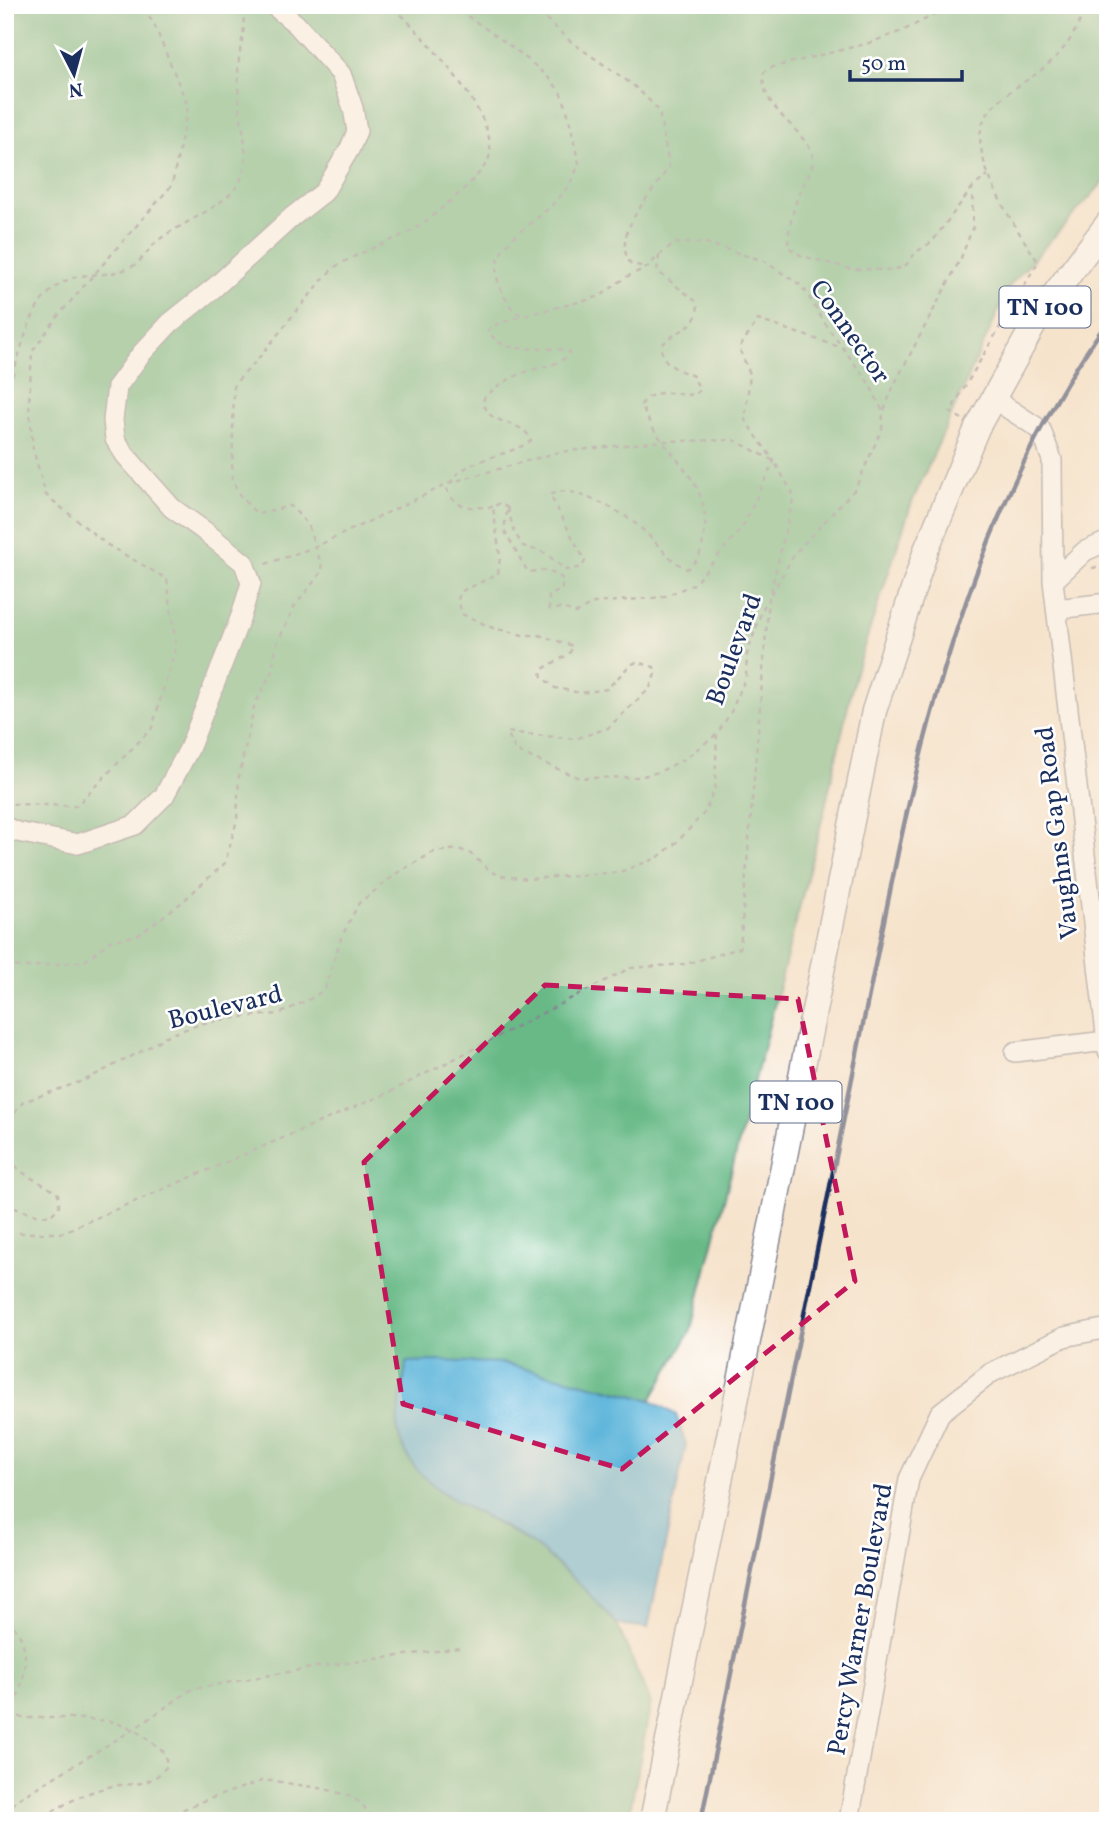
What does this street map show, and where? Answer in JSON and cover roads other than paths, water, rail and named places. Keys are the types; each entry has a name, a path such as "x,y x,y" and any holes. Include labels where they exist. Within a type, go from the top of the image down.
{"main road":[{"name":"TN 100","path":"652,1821 874,711 926,550 976,428 1041,312 1108,223"}],"street":[{"path":"5,827 17,832 78,844 135,825 164,796 189,749 225,661 251,583 244,563 172,508 145,478 115,439 113,420 117,387 141,354 170,323 324,192 350,148 356,131 354,108 341,74 296,24 273,5"},
{"name":"Vaughns Gap Road","path":"992,398 1041,430 1052,460 1053,581 1107,1046"},
{"path":"1053,581 1085,551 1108,541"},
{"path":"1056,609 1108,603"},
{"path":"1015,1052 1107,1046"},
{"name":"Percy Warner Boulevard","path":"849,1821 909,1479 940,1413 990,1373 1064,1337 1108,1328"}],"water":[{"path":"407,1362 502,1363 651,1400 676,1415 686,1444 648,1628 617,1624 578,1583 535,1546 455,1500 420,1472 407,1454 398,1432 399,1408"}],"railway":[{"path":"701,1821 898,852 932,712 952,643 1002,509 1033,444 1068,381 1108,321"}]}
